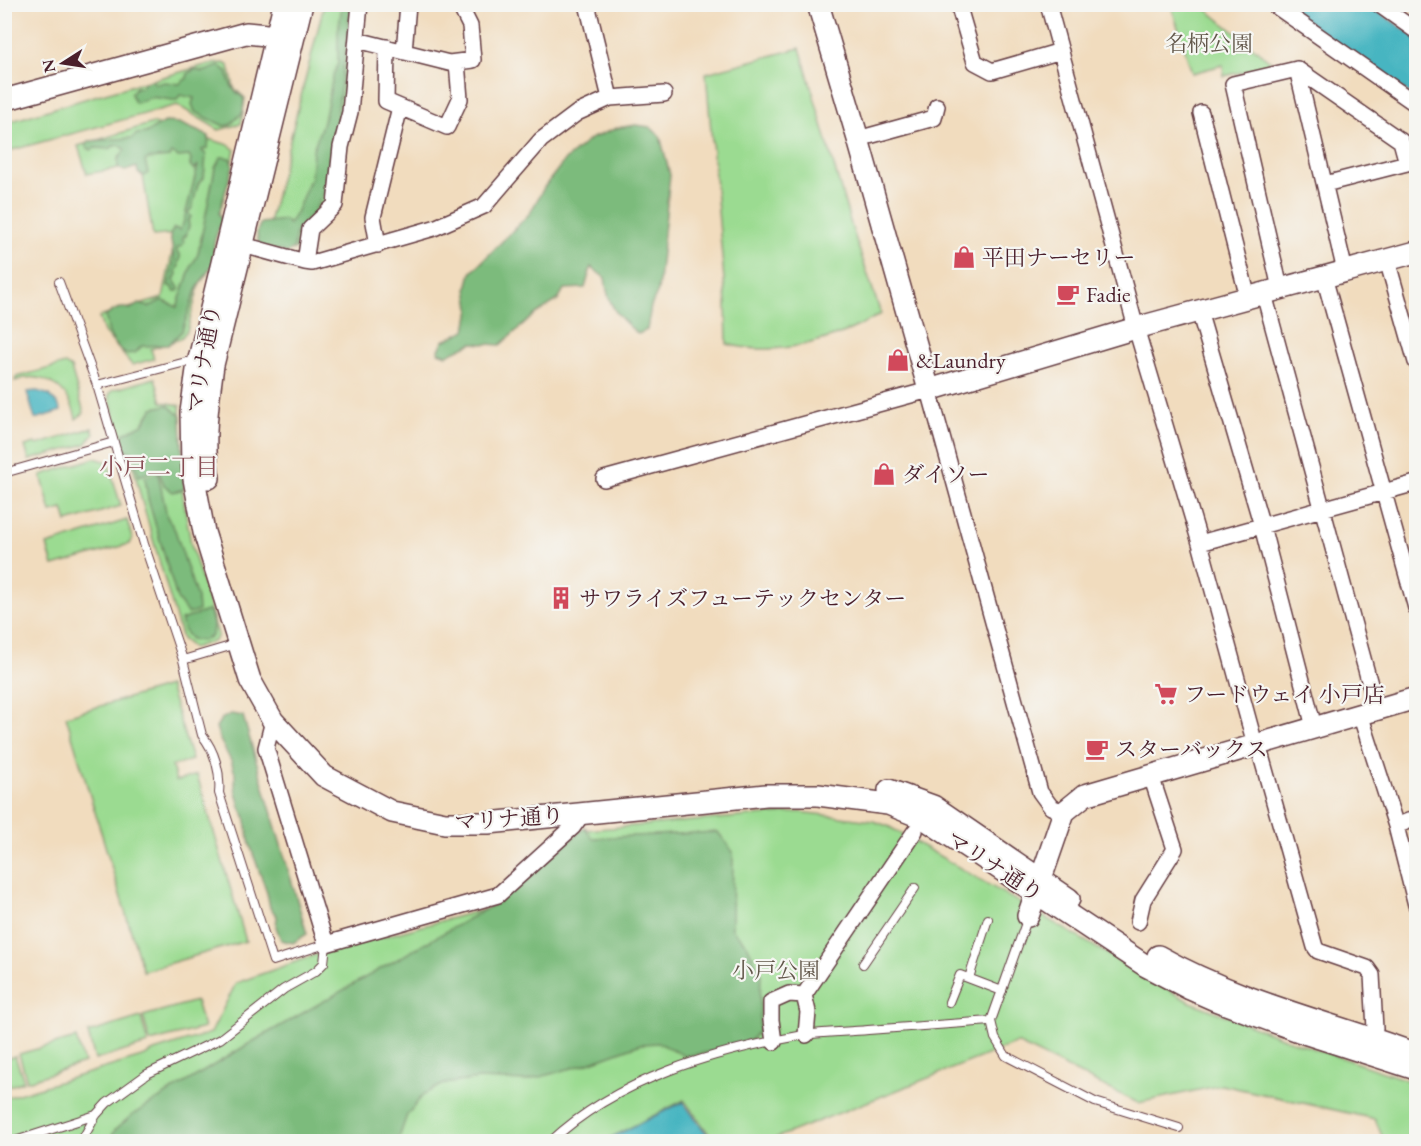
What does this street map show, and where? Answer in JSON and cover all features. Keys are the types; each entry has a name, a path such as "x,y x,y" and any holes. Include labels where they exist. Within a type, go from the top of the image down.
{"street":[{"name":"マリナ通り","path":"284,4 285,36 243,245 213,365 206,413 207,466 218,529 263,675 284,713 331,764 397,798 446,809 489,809 765,782 821,781 891,791 933,806 1146,966 1215,1000 1304,1033 1416,1069"},
{"name":"マリナ通り","path":"302,4 285,36 198,363 191,412 192,468 204,532 250,680 273,721 324,776 393,812 445,823 477,823 766,795 818,795 888,804 925,819 1167,961 1252,999 1372,1037 1416,1054"},
{"path":"305,262 310,230 334,205 341,147 350,112 360,4"},
{"path":"404,51 408,4"},
{"path":"587,4 610,98"},
{"path":"818,4 929,390 1040,792 1051,807 1064,812"},
{"path":"958,4 975,62 992,71 1061,51"},
{"path":"1048,4 1136,328 1200,543 1252,737 1260,752 1315,947 1318,951 1367,968 1372,975 1375,1029 1372,1037"},
{"path":"1273,4 1416,104"},
{"path":"1378,4 1416,31"},
{"path":"357,40 449,63 473,60 470,26 464,6"},
{"path":"4,100 246,33 285,36"},
{"path":"387,47 386,101 447,127 460,99 457,62"},
{"path":"1297,69 1325,184 1335,274 1385,492 1416,608"},
{"path":"1264,294 1233,84 1297,69 1401,141 1407,163 1325,184"},
{"path":"243,245 312,263 434,228 484,206 541,140 577,112 610,98 664,94"},
{"path":"858,139 934,118 937,106"},
{"path":"378,245 373,217 400,107"},
{"path":"1201,113 1264,294 1321,510 1396,825 1413,873 1416,904"},
{"path":"604,479 929,390 1136,328 1416,252"},
{"path":"1387,260 1416,362"},
{"path":"1199,311 1262,526 1314,727"},
{"path":"1200,543 1416,483"},
{"path":"1028,916 1064,812 1085,795 1416,699"},
{"path":"273,721 266,748 326,944 498,895 573,827 583,813"},
{"path":"1138,922 1143,900 1175,849 1151,776"},
{"path":"1396,825 1416,818"},
{"path":"806,1035 808,1012 804,995 915,831"},
{"path":"774,1042 771,1002 789,994 804,995"}],"lane":[{"path":"59,282 97,385 144,544 183,660 202,735 210,744 221,779 219,793 273,961 326,944 324,963 316,971 284,988 220,1039 147,1074 107,1103 96,1115 81,1142"},
{"path":"97,385 186,362 198,363"},
{"path":"4,473 114,442"},
{"path":"183,660 238,644"},
{"path":"863,964 915,888"},
{"path":"1028,916 991,1021 995,1038 1006,1056 1095,1102 1179,1128"},
{"path":"969,978 988,919"},
{"path":"949,1002 960,975 1002,991"},
{"path":"550,1142 569,1124 632,1087 686,1065 742,1048 806,1035 991,1021"},
{"path":"12,1142 96,1115"}],"green space":[{"path":"324,5 354,5 343,99 326,203 301,230 298,248 293,250 264,243"},
{"path":"342,5 351,5 337,116 323,194 314,212 296,232 294,247 287,253 260,246 257,234 261,223 285,220 289,224 311,177 313,150 325,116 338,63 338,32"},
{"name":"名柄公園","path":"1171,5 1201,5 1275,65 1224,76 1223,65 1192,73"},
{"path":"800,48 852,228 881,314 846,332 807,344 766,349 727,344 726,303 706,73"},
{"path":"224,63 229,66 234,88 245,98 241,124 219,130 177,105 5,152 5,123 209,64"},
{"path":"219,66 227,71 232,87 244,98 243,112 230,125 224,126 195,112 192,104 194,98 180,95 177,100 153,98 135,103 131,94 136,87 142,88 144,83 151,80 156,84 165,82 179,84 187,78 188,73 195,69 203,72"},
{"path":"165,122 179,123 209,136 208,148 202,150 206,155 204,178 198,184 192,208 188,213 191,217 188,221 186,236 182,238 184,242 177,248 180,260 174,280 179,288 178,291 168,286 174,259 170,235 174,228 180,230 183,224 198,165 194,170 190,165 189,156 178,157 172,153 170,157 145,161 148,173 144,176 138,173 137,167 125,171 118,168 118,159 125,150 120,145 109,149 91,150 86,147 88,141 132,138"},
{"path":"153,123 229,145 235,150 187,331 180,339 151,349 154,359 132,365 104,332 99,317 163,298 176,234 153,236 141,164 87,174 78,146"},
{"path":"636,125 650,127 660,136 670,175 658,291 651,306 647,330 638,334 624,322 611,304 605,278 591,267 585,288 564,289 558,300 537,313 500,345 472,343 447,355 438,352 443,341 466,330 470,309 467,288 471,273 530,213 545,186 565,160 590,139 617,128"},
{"path":"221,157 230,158 233,166 219,214 223,220 215,240 215,261 196,290 182,331 168,345 142,346 135,353 125,354 112,339 105,317 116,309 130,309 139,304 149,307 162,300 177,307 198,254 215,168"},
{"path":"65,364 71,368 84,413 76,419 73,409 62,392 46,380 26,378 15,381 16,377"},
{"path":"155,378 162,402 180,405 183,496 191,544 218,635 215,641 193,648 182,639 131,457 122,449 109,395 113,390"},
{"path":"168,405 181,416 184,489 173,492 164,485 158,469 139,476 135,454 125,449 121,435 143,424 153,408"},
{"path":"92,428 94,434 86,444 29,460 25,446 35,443 37,445"},
{"path":"95,458 108,462 121,506 67,522 63,509 51,512 41,475"},
{"path":"158,473 167,517 175,530 197,598 198,611 188,614 177,599 148,499 145,477"},
{"path":"127,520 132,538 129,544 53,566 47,545"},
{"path":"210,610 213,624 212,636 201,641 191,639 184,631 181,620"},
{"path":"169,686 192,760 172,766 176,781 197,775 246,941 143,971 66,716"},
{"path":"231,714 243,716 307,934 293,943 281,940 276,927 277,916 270,908 250,845 245,816 235,788 235,773 216,727 221,719"},
{"name":"小戸公園","path":"800,812 873,821 888,826 1188,1001 1289,1040 1416,1083 1416,1142 1384,1141 1375,1119 1222,1085 1138,1103 1017,1043 768,1141 714,1141 684,1100 604,1141 5,1142 5,1098 145,1056 211,1033 236,983 315,955 493,907 585,830"},
{"path":"585,827 592,838 718,832 733,852 732,929 747,945 761,974 759,1030 751,1040 716,1051 685,1056 659,1043 641,1044 586,1064 526,1081 479,1079 444,1084 424,1094 407,1115 398,1141 109,1142 115,1130 132,1115 250,1043 500,901"},
{"path":"196,1001 204,1028 150,1042 143,1016"},
{"path":"141,1017 148,1044 95,1060 88,1033"},
{"path":"76,1038 84,1063 27,1081 19,1054"},
{"path":"15,1056 24,1081 5,1088 5,1059"}],"water":[{"path":"1281,5 1368,5 1416,37 1416,98"},
{"path":"37,391 50,395 61,411 35,419 27,392"},
{"path":"683,1102 712,1141 604,1141"}],"place":[{"name":"平田ナーセリー","path":"964,257"},
{"name":"Fadie","path":"1068,294"},
{"name":"&Laundry","path":"898,360"},
{"name":"ダイソー","path":"884,474"},
{"name":"サワライズフューテックセンター","path":"561,598"},
{"name":"フードウェイ 小戸店","path":"1166,694"},
{"name":"スターバックス","path":"1097,749"}],"district":[{"name":"小戸二丁目","path":"159,467"}]}
